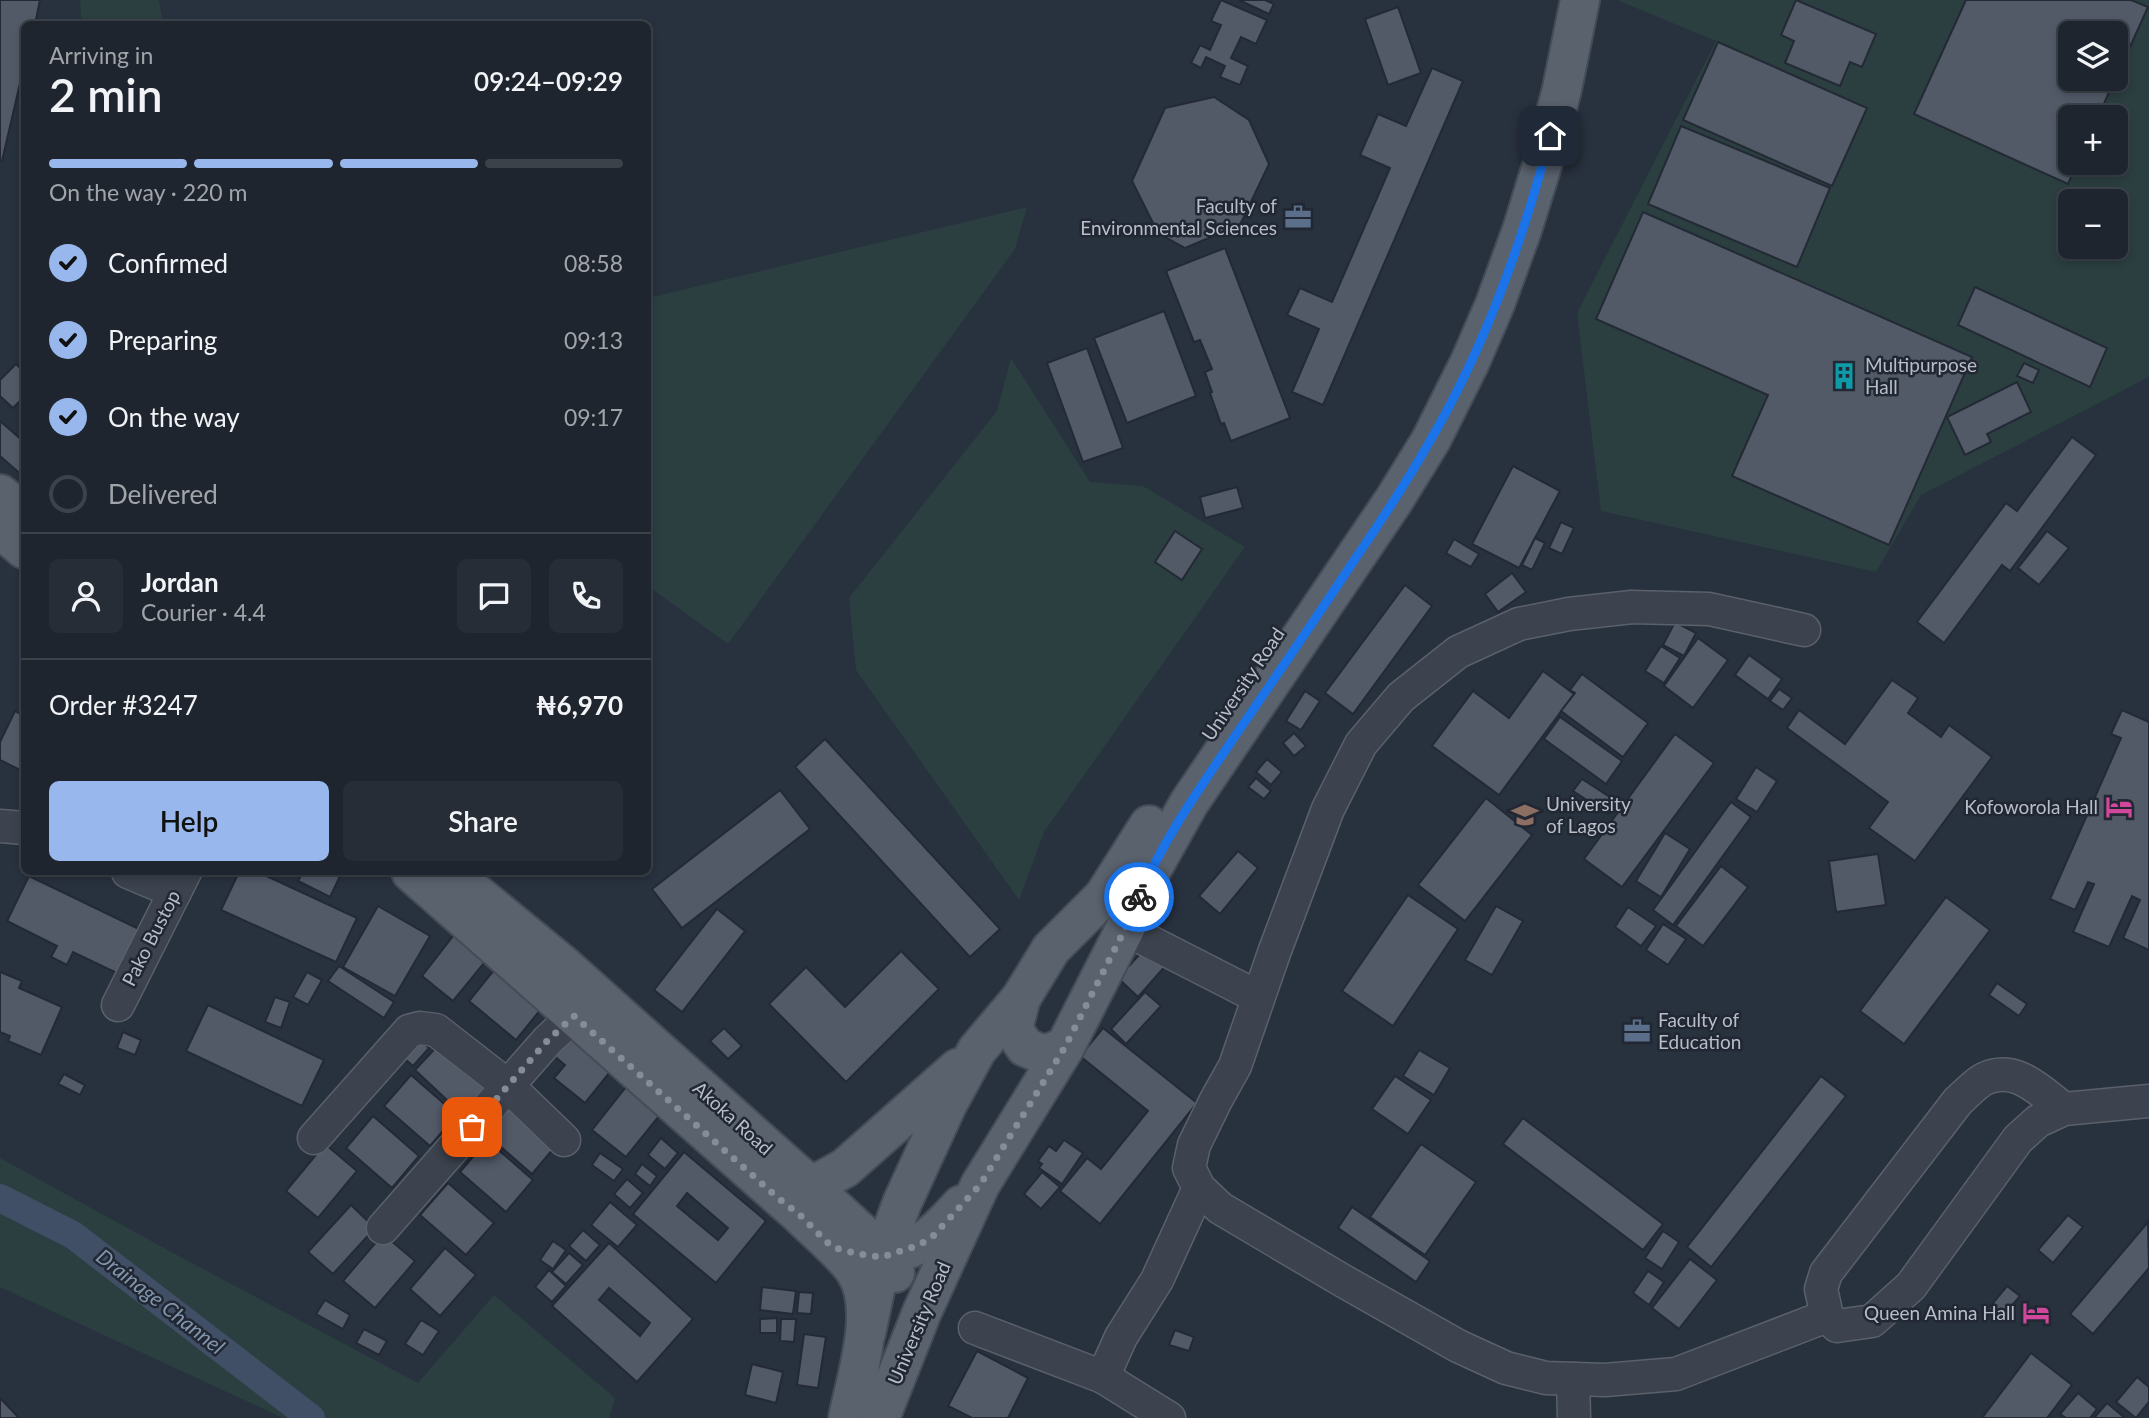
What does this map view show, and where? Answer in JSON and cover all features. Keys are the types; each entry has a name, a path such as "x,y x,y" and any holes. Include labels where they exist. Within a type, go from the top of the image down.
{"main road":[{"name":"University Road","path":"866,1333 882,1257 902,1203 947,1105 978,1051 1021,998 1051,949 1104,896 1379,479 1441,370 1471,306 1497,231 1535,98 1556,0"},
{"name":"University Road","path":"880,1418 922,1312 980,1185 1065,1047 1125,929 1147,878 1189,803 1387,510 1431,440 1470,362 1513,255 1544,159 1580,0"},
{"path":"0,494 21,511"},
{"path":"0,529 21,546"},
{"path":"414,875 799,1214 854,1269 865,1295 866,1333 848,1418"},
{"name":"Akoka Road","path":"454,875 563,965 866,1237 882,1257 899,1280 901,1294 894,1340 873,1418"},
{"path":"1021,998 1013,1029 1025,1047 1045,1055 1065,1047"},
{"path":"808,1184 823,1180 845,1168 978,1051"},
{"path":"832,1247 882,1257 919,1245 933,1236 980,1185"}],"street":[{"path":"1804,630 1709,609 1632,607 1569,614 1519,624 1458,652 1401,697 1361,744 1328,809 1235,1066 1194,1145 1189,1168 1199,1188 1220,1208 1458,1346 1506,1368 1546,1378 1605,1380 1676,1374 1827,1316"},
{"path":"0,826 21,828"},
{"path":"144,875 180,882"},
{"name":"Pako Bustop","path":"118,1005 180,882"},
{"path":"1125,929 1258,998"},
{"path":"383,1228 548,1040 574,1016"},
{"path":"314,1138 409,1031 420,1028 436,1030 508,1086 564,1140"},
{"path":"2064,1109 2021,1077 2003,1073 1983,1080 1958,1101 1826,1273 1821,1289 1827,1316 1837,1326 1844,1327 1872,1321 1885,1312 1911,1286 2018,1139 2038,1121 2064,1109 2149,1101"},
{"path":"1103,1377 1121,1337 1157,1280 1199,1188"},
{"path":"975,1328 1103,1377 1168,1418"},
{"path":"1573,1379 1574,1418"}],"shaded area":[{"path":"80,0 159,0 162,21 83,21"},
{"path":"1617,0 2149,0 2149,377 1921,495 1876,572 1601,511 1577,313 1716,41"},
{"path":"1027,207 1015,249 728,644 651,588 651,297"},
{"path":"1011,358 1090,482 1143,486 1245,547 1044,832 1019,900 856,670 849,598 997,411"},
{"path":"0,1158 418,1383 494,1295 615,1398 609,1418 283,1418 0,1287"}],"building":[{"path":"0,0 40,0 36,21 21,21 21,79 2,161"},
{"path":"1221,0 1267,20 1256,44 1241,37 1231,58 1248,66 1240,85 1220,77 1225,66 1206,57 1201,68 1191,63 1200,45 1210,50 1221,25 1211,21"},
{"path":"1239,0 1265,0 1274,4 1269,14"},
{"path":"1796,0 1876,34 1862,67 1850,62 1840,86 1785,63 1794,41 1781,35"},
{"path":"1966,0 2131,0 2148,7 2128,51 2128,21 2058,21 2058,91 2110,91 2103,105 2058,105 2058,175 2072,175 2068,184 1914,114"},
{"path":"1398,7 1421,73 1388,85 1365,19"},
{"path":"1718,42 1867,108 1832,186 1683,120"},
{"path":"1432,68 1463,81 1323,405 1292,392 1319,329 1287,315 1300,288 1332,302 1390,168 1360,155 1378,114 1406,126"},
{"path":"1214,97 1249,120 1269,164 1240,225 1185,248 1158,233 1132,181 1165,108"},
{"path":"1681,126 1830,188 1797,267 1648,204"},
{"name":"Multipurpose Hall","path":"1643,212 1972,357 1889,545 1732,476 1768,395 1596,319"},
{"path":"1225,248 1290,418 1231,441 1224,423 1221,424 1210,393 1212,392 1205,372 1212,369 1200,340 1194,342 1166,271"},
{"path":"1975,287 2107,348 2090,387 1958,325"},
{"path":"1164,311 1196,396 1127,423 1094,338"},
{"path":"1087,348 1123,448 1083,462 1047,363"},
{"path":"2024,363 2039,370 2033,383 2017,376"},
{"path":"16,364 21,369 21,400 13,408 0,396 0,380"},
{"path":"2017,382 2031,412 1987,434 1991,442 1965,455 1947,417"},
{"path":"0,421 21,439 21,474 0,456"},
{"path":"2072,437 2096,455 2010,571 2002,565 1944,643 1917,622 2006,503 2017,511"},
{"path":"1513,466 1560,491 1519,568 1472,544"},
{"path":"1237,487 1243,508 1205,518 1200,497"},
{"path":"1561,522 1574,528 1562,554 1549,548"},
{"path":"1175,531 1202,549 1182,580 1155,562"},
{"path":"2047,531 2069,548 2039,585 2018,568"},
{"path":"1535,538 1545,543 1532,570 1522,565"},
{"path":"1454,539 1479,554 1471,567 1446,553"},
{"path":"1512,573 1526,592 1498,612 1485,594"},
{"path":"1405,585 1432,606 1353,714 1325,693"},
{"path":"1675,622 1696,633 1684,656 1663,645"},
{"path":"1698,638 1728,660 1693,708 1664,686"},
{"path":"1661,646 1680,658 1664,683 1645,671"},
{"path":"1749,655 1782,679 1768,699 1735,675"},
{"path":"1543,671 1574,694 1499,795 1432,746 1473,691 1509,718"},
{"path":"1582,674 1648,723 1623,757 1561,711 1575,693 1570,690"},
{"path":"1892,680 1918,698 1908,713 1941,737 1949,725 1992,757 1915,861 1869,828 1888,802 1787,728 1799,710 1845,744"},
{"path":"1779,689 1792,698 1783,710 1770,701"},
{"path":"1305,691 1320,701 1301,730 1286,721"},
{"path":"2122,710 2149,722 2149,950 2123,938 2140,900 2132,896 2109,947 2073,932 2094,884 2088,882 2075,910 2050,899 2121,738 2111,734"},
{"path":"15,711 21,714 21,770 0,760 0,742"},
{"path":"1560,717 1622,761 1606,784 1544,739"},
{"path":"1294,733 1306,746 1294,756 1283,743"},
{"path":"1675,734 1714,763 1622,887 1584,859"},
{"path":"825,739 1000,929 970,957 795,767"},
{"path":"1267,759 1282,772 1271,785 1256,772"},
{"path":"1756,767 1777,781 1757,812 1736,799"},
{"path":"1256,778 1271,791 1264,799 1248,787"},
{"path":"1582,779 1616,801 1608,814 1573,791"},
{"path":"780,790 810,829 682,928 652,889"},
{"path":"1486,798 1532,835 1465,921 1418,885"},
{"path":"1731,802 1751,817 1673,925 1653,910"},
{"path":"1665,833 1690,849 1661,897 1636,881"},
{"path":"1238,851 1258,868 1220,914 1199,896"},
{"path":"1878,854 1886,905 1836,912 1829,861"},
{"path":"1721,866 1748,887 1703,946 1676,926"},
{"path":"238,875 264,875 357,918 336,962 221,910"},
{"path":"301,875 341,875 330,897 298,881"},
{"path":"29,876 143,931 121,975 73,952 67,965 51,957 57,946 7,921"},
{"path":"1408,895 1458,929 1393,1026 1342,991"},
{"path":"1946,897 1990,930 1904,1044 1860,1011"},
{"path":"378,906 430,936 395,996 343,967"},
{"path":"1496,906 1523,921 1492,975 1465,960"},
{"path":"1628,907 1656,926 1641,946 1615,927"},
{"path":"717,909 745,931 682,1012 654,990"},
{"path":"1663,924 1686,939 1668,965 1646,950"},
{"path":"457,931 489,957 453,1001 422,976"},
{"path":"1148,945 1168,963 1138,997 1118,978"},
{"path":"901,951 939,989 846,1082 769,1004 806,967 845,1007"},
{"path":"339,966 394,1002 384,1018 328,981"},
{"path":"494,970 541,1009 516,1040 469,1001"},
{"path":"0,972 22,981 19,988 62,1007 41,1055 8,1041 10,1036 0,1032"},
{"path":"307,972 322,980 308,1005 293,997"},
{"path":"1997,983 2027,1004 2019,1016 1989,995"},
{"path":"1145,992 1161,1006 1126,1044 1111,1029"},
{"path":"275,997 290,1002 281,1028 265,1022"},
{"path":"208,1005 324,1060 302,1106 186,1051"},
{"path":"724,1028 742,1046 728,1059 710,1041"},
{"path":"1103,1028 1197,1103 1100,1224 1060,1191 1087,1158 1101,1169 1148,1111 1080,1056"},
{"path":"570,1031 614,1067 585,1103 554,1078 565,1065 552,1054"},
{"path":"123,1032 141,1040 135,1055 117,1048"},
{"path":"414,1035 429,1048 413,1066 399,1054"},
{"path":"444,1039 492,1084 463,1115 415,1070"},
{"path":"1419,1050 1450,1068 1434,1095 1403,1076"},
{"path":"64,1074 85,1085 80,1095 58,1084"},
{"path":"411,1075 457,1115 430,1146 384,1106"},
{"path":"1395,1076 1431,1100 1408,1134 1372,1109"},
{"path":"1821,1076 1846,1096 1711,1267 1687,1247"},
{"path":"630,1082 664,1110 626,1157 592,1130"},
{"path":"513,1102 559,1142 532,1174 486,1134"},
{"path":"373,1116 419,1156 392,1188 346,1148"},
{"path":"1523,1118 1663,1224 1643,1250 1503,1144"},
{"path":"661,1138 678,1153 665,1169 648,1155"},
{"path":"487,1140 533,1180 506,1212 460,1172"},
{"path":"1064,1140 1083,1153 1062,1184 1039,1168 1042,1164 1038,1161 1049,1146 1056,1151"},
{"path":"325,1144 357,1171 318,1218 286,1191"},
{"path":"1421,1144 1476,1182 1425,1255 1370,1217"},
{"path":"684,1152 766,1221 716,1283 633,1214","holes":["687,1193 728,1228 718,1240 677,1206"]},
{"path":"600,1153 623,1169 614,1181 592,1165"},
{"path":"642,1164 657,1176 650,1186 635,1174"},
{"path":"1042,1172 1060,1187 1041,1209 1024,1194"},
{"path":"627,1179 643,1193 630,1208 614,1194"},
{"path":"448,1183 494,1223 466,1255 420,1215"},
{"path":"610,1202 637,1225 618,1247 591,1225"},
{"path":"351,1205 375,1228 333,1274 308,1252"},
{"path":"1352,1207 1430,1261 1416,1282 1338,1228"},
{"path":"2068,1215 2083,1227 2053,1263 2038,1250"},
{"name":"Queen Amina Hall","path":"2148,1222 2149,1268 2093,1334 2070,1314"},
{"path":"583,1230 600,1245 586,1261 569,1246"},
{"path":"1663,1231 1679,1242 1662,1269 1645,1258"},
{"path":"383,1234 415,1261 375,1308 343,1281"},
{"path":"553,1241 566,1250 553,1269 540,1260"},
{"path":"609,1243 693,1319 637,1382 552,1306","holes":["609,1288 650,1323 640,1336 599,1300"]},
{"path":"445,1248 476,1275 440,1316 410,1289"},
{"path":"569,1253 583,1265 566,1284 552,1272"},
{"path":"1690,1259 1717,1280 1679,1329 1652,1308"},
{"path":"549,1270 566,1286 552,1302 535,1287"},
{"path":"1648,1271 1664,1282 1649,1305 1633,1293"},
{"path":"2007,1286 2020,1296 2001,1319 1988,1309"},
{"path":"762,1287 796,1291 793,1314 760,1310"},
{"path":"799,1292 813,1293 811,1314 797,1313"},
{"path":"325,1300 350,1315 343,1329 316,1314"},
{"path":"777,1318 777,1333 760,1333 760,1319"},
{"path":"781,1319 796,1319 794,1342 780,1341"},
{"path":"421,1320 439,1331 423,1355 405,1344"},
{"path":"364,1329 387,1341 379,1355 356,1343"},
{"path":"1175,1330 1194,1337 1189,1351 1169,1345"},
{"path":"804,1334 826,1337 818,1388 797,1385"},
{"path":"977,1351 1028,1378 1008,1418 972,1418 948,1406"},
{"path":"2031,1353 2072,1385 2047,1418 1982,1418"},
{"path":"752,1364 783,1372 776,1403 745,1395"},
{"path":"2137,1377 2149,1387 2149,1402 2136,1418 2116,1402"},
{"path":"2078,1393 2097,1409 2090,1418 2066,1418 2060,1414"},
{"path":"0,1398 19,1418 0,1418"},
{"path":"2107,1403 2125,1418 2094,1418"}],"waterway":[{"name":"Drainage Channel","path":"0,1198 73,1235 311,1418"}],"way so far":[{"path":"472,1127 548,1040 574,1016 799,1214 832,1247 882,1257 919,1245 933,1236 980,1185 1065,1047 1139,897"}],"place":[{"name":"Faculty of Environmental Sciences","path":"1298,217"},
{"name":"Multipurpose Hall","path":"1844,376"},
{"name":"Kofoworola Hall","path":"2119,807"},
{"name":"University of Lagos","path":"1525,815"},
{"name":"Faculty of Education","path":"1637,1031"},
{"name":"Queen Amina Hall","path":"2036,1313"}],"route":[{"path":"1139,897 1189,803 1353,562 1431,440 1495,304 1522,230 1550,136"}]}
